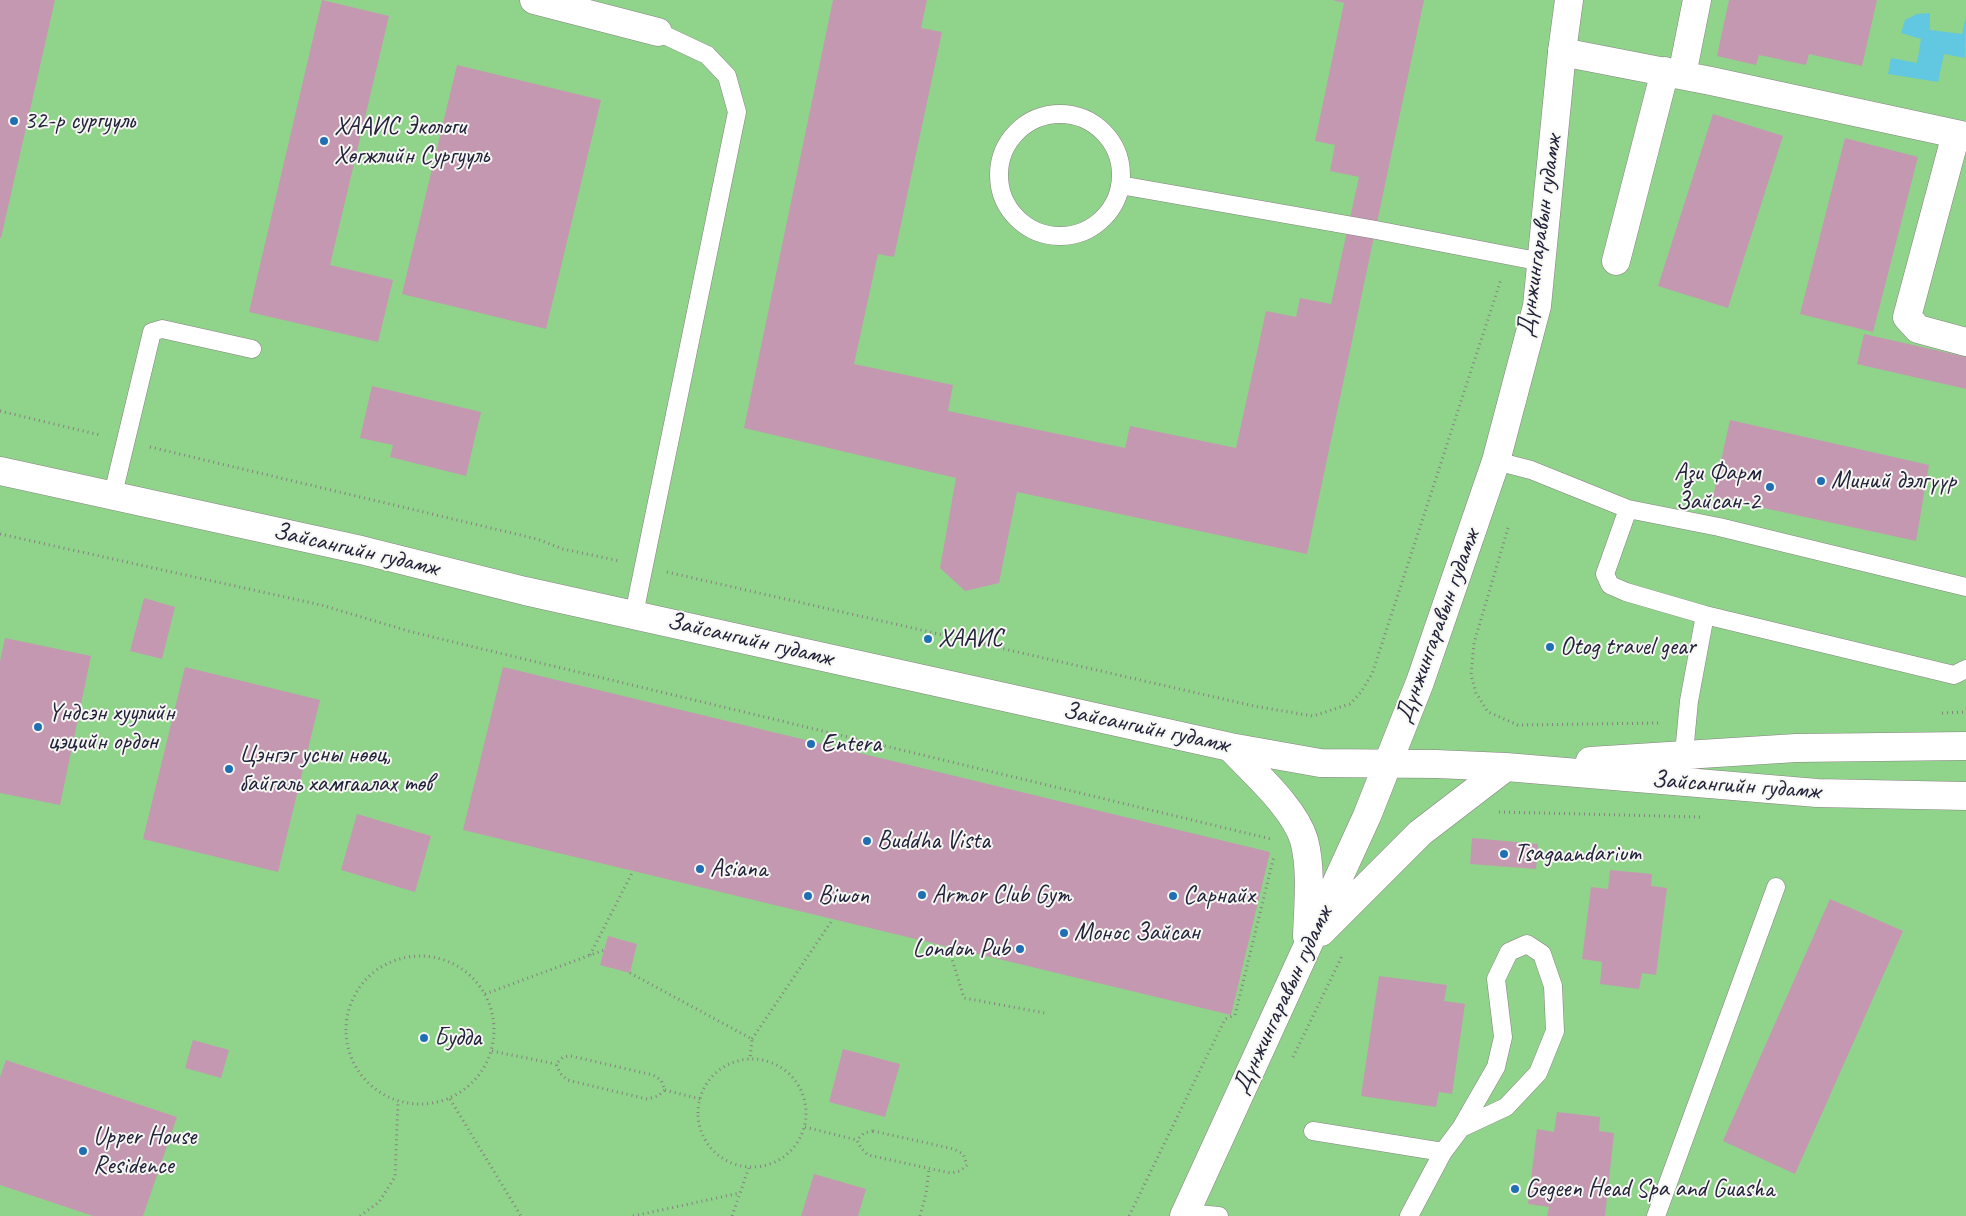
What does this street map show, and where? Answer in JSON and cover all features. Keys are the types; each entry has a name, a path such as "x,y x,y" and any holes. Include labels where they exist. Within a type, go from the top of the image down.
{"main road":[{"path":"534,0 658,32"},
{"name":"Дүнжингаравын гудамж","path":"1185,1214 1367,816 1420,682 1496,462 1536,306 1569,0"},
{"path":"1616,261 1697,0"},
{"path":"1562,52 1674,73 1961,135 1907,317 1918,329 1966,342"},
{"name":"Зайсангийн гудамж","path":"0,471 113,494 361,550 525,591 1230,747 1320,762 1506,767 1817,793 1966,796"},
{"name":"Зайсангийн гудамж","path":"1506,767 1684,753 1796,748 1966,746"},
{"path":"1230,747 1283,804 1304,840 1308,872 1307,946"},
{"path":"1307,946 1420,833 1506,767"}],"lane":[{"path":"634,614 737,112 727,76 707,55 658,32"},
{"path":"1054,114 1076,116 1101,129 1114,146 1121,166 1120,185 1114,206 1094,226 1074,235 1053,237 1031,230 1014,216 1002,197 998,176 1001,156 1012,137 1034,120 1054,114"},
{"path":"1120,185 1508,254 1542,262"},
{"path":"113,494 152,332 162,329 252,349"},
{"path":"1496,462 1531,470 1628,509 1719,527 1966,587"},
{"path":"1628,509 1605,574 1610,585 1626,592 1705,615 1954,675 1966,669"},
{"path":"1684,753 1689,701 1705,615"},
{"path":"1656,1216 1776,887"},
{"path":"1408,1216 1443,1152 1461,1128 1496,1067 1503,1036 1496,979 1509,952 1527,944 1542,954 1553,986 1555,1031 1538,1073 1506,1107 1461,1128"},
{"path":"1313,1131 1443,1152"},
{"path":"1185,1214 1219,1216"}],"path":[{"path":"1333,710 1350,704 1361,692 1372,674 1508,254"},
{"path":"0,534 321,605 412,632 1272,840"},
{"path":"1498,812 1508,812"},
{"path":"1129,1216 1225,1019 1235,1015 1276,848"},
{"path":"590,956 633,871"},
{"path":"750,1059 752,1039 833,919"},
{"path":"948,946 964,998 1045,1014"},
{"path":"485,994 604,950"},
{"path":"1289,1066 1344,952"},
{"path":"422,955 441,958 459,966 474,978 485,994 492,1012 494,1031 492,1051 486,1066 476,1079 450,1098 433,1104 416,1105 398,1102 380,1094 365,1081 354,1066 345,1028 348,1008 356,991 369,976 384,964 403,957 422,955"},
{"path":"630,973 752,1039"},
{"path":"492,1051 556,1064"},
{"path":"556,1064 563,1057 571,1056 653,1075 661,1080 665,1090"},
{"path":"750,1059 766,1061 782,1068 794,1079 803,1094 806,1110 805,1127 798,1143 786,1155 772,1164 749,1167 738,1166 723,1159 710,1148 701,1133 698,1116 700,1099 707,1084 718,1071 733,1063 750,1059"},
{"path":"556,1064 560,1073 567,1080 647,1099 658,1096 665,1090"},
{"path":"665,1090 700,1099"},
{"path":"450,1098 521,1216"},
{"path":"360,1216 380,1202 395,1177 398,1102"},
{"path":"805,1127 858,1140"},
{"path":"873,1131 954,1149 963,1154 967,1164 960,1171 950,1174 868,1155 861,1148 858,1140 864,1133 873,1131"},
{"path":"732,1216 749,1167"},
{"path":"920,1216 926,1194 929,1168"},
{"path":"633,1216 740,1193"}],"green space":[{"path":"0,0 1966,0 1966,1216 0,1216"}],"water":[{"path":"1930,13 1930,30 1962,34 1966,16 1965,58 1944,54 1938,82 1888,74 1891,58 1917,63 1921,39 1901,33 1905,20 1917,14"}],"building":[{"name":"32-р сургууль","path":"0,0 55,0 1,238 0,238"},
{"name":"ХААИС Экологи Хөгжлийн Сургууль","path":"322,0 389,16 330,265 393,280 378,342 249,312"},
{"path":"833,0 927,0 921,28 942,32 894,257 878,254 854,364 953,385 948,411 1125,448 1130,426 1236,448 1266,311 1296,317 1300,298 1331,304 1359,177 1330,171 1335,145 1315,141 1344,3 1332,0 1424,0 1307,554 1017,492 999,583 965,591 940,568 956,478 744,428"},
{"path":"1729,0 1877,0 1862,66 1809,54 1806,65 1759,55 1756,65 1717,56"},
{"path":"457,65 601,100 546,329 402,294"},
{"path":"1713,114 1783,136 1728,308 1658,286"},
{"path":"1845,138 1918,157 1873,332 1800,314"},
{"path":"1864,334 1966,357 1966,389 1857,364"},
{"path":"372,386 481,412 466,476 390,457 393,445 360,438"},
{"name":"Миний дэлгүүр","path":"1730,420 1929,465 1916,541 1713,497"},
{"path":"144,598 175,607 162,659 130,651"},
{"name":"Үндсэн хуулийн цэцийн ордон","path":"5,638 91,656 60,805 0,793 0,661"},
{"path":"185,667 320,700 278,872 143,839"},
{"name":"Buddha Vista","path":"503,667 1270,852 1231,1015 463,830"},
{"path":"357,814 431,836 415,892 341,870"},
{"name":"Tsagaandarium","path":"1472,838 1538,844 1536,869 1470,864"},
{"path":"1610,870 1652,874 1651,886 1667,888 1656,975 1642,973 1639,989 1600,984 1602,962 1582,959 1591,887 1608,889"},
{"path":"1830,899 1903,931 1795,1174 1723,1141"},
{"path":"608,936 637,944 630,973 600,965"},
{"path":"1379,976 1447,985 1444,1001 1465,1004 1452,1094 1439,1092 1436,1107 1361,1096"},
{"path":"193,1040 229,1050 221,1078 185,1068"},
{"path":"843,1049 900,1064 885,1117 829,1102"},
{"name":"Upper House Residence","path":"6,1060 177,1117 143,1216 93,1216 0,1185 0,1077"},
{"path":"1557,1112 1600,1117 1599,1131 1614,1133 1605,1216 1547,1216 1549,1207 1528,1204 1537,1129 1554,1132"},
{"path":"814,1174 866,1189 858,1216 801,1216"}],"place":[{"name":"32-р сургууль","path":"14,121"},
{"name":"ХААИС Экологи Хөгжлийн Сургууль","path":"324,141"},
{"name":"Миний дэлгүүр","path":"1821,481"},
{"name":"Ази Фарм Зайсан-2","path":"1770,487"},
{"name":"ХААИС","path":"928,639"},
{"name":"Otog travel gear","path":"1550,647"},
{"name":"Үндсэн хуулийн цэцийн ордон","path":"38,727"},
{"name":"Entera","path":"811,744"},
{"name":"Цэнгэг усны нөөц, байгаль хамгаалах төв","path":"229,769"},
{"name":"Buddha Vista","path":"867,841"},
{"name":"Tsagaandarium","path":"1504,854"},
{"name":"Asiana","path":"700,869"},
{"name":"Armor Club Gym","path":"922,895"},
{"name":"Biwon","path":"808,896"},
{"name":"Сарнайх","path":"1173,896"},
{"name":"Монос Зайсан","path":"1064,933"},
{"name":"London Pub","path":"1020,949"},
{"name":"Будда","path":"424,1038"},
{"name":"Upper House Residence","path":"83,1151"},
{"name":"Gegeen Head Spa and Guasha","path":"1515,1189"}]}
